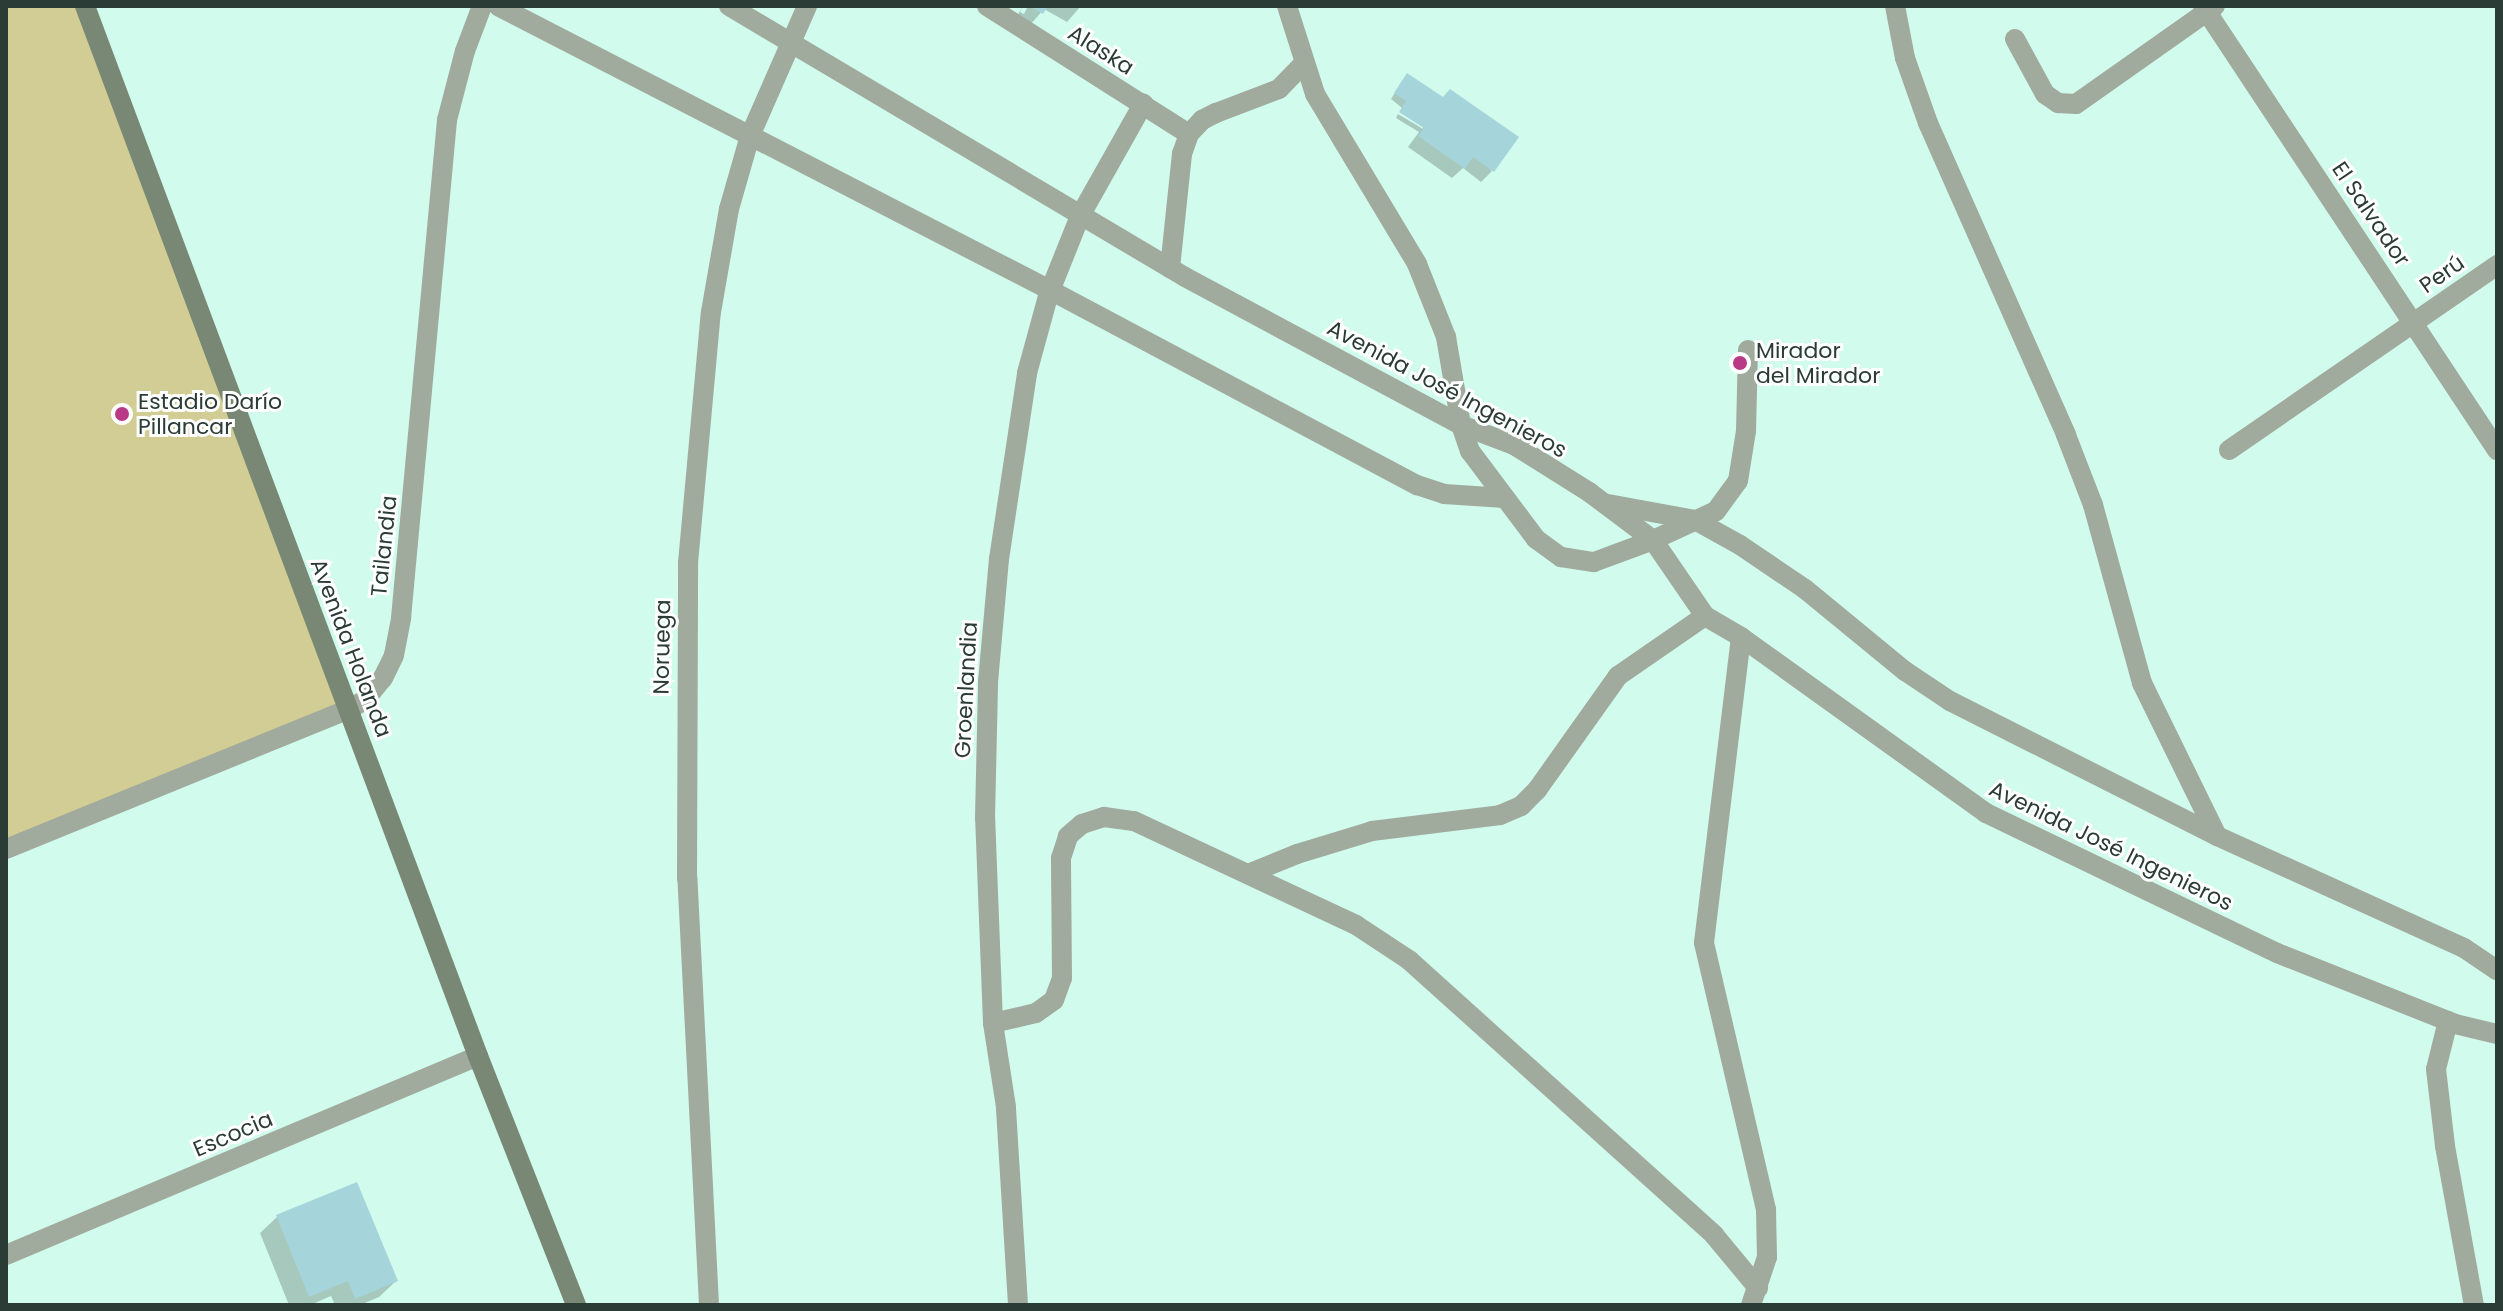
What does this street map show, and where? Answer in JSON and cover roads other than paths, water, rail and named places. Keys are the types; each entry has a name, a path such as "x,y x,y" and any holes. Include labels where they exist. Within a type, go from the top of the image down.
{"street":[{"name":"Avenida Holanda","path":"85,6 478,1056 576,1305"},
{"name":"Tailandia","path":"6,849 349,709 365,700 383,678 394,655 401,618 447,120 465,51 482,6"},
{"path":"498,6 1050,290 1417,485 1444,494 1505,498"},
{"name":"Avenida José Ingenieros","path":"729,6 788,44 1170,268 1461,425 1514,445 1653,540 1705,616 1741,637 1986,813 2277,953 2448,1021 2497,1034"},
{"name":"Noruega","path":"709,1305 687,878 688,563 711,312 729,209 750,136 807,6"},
{"name":"Alaska","path":"987,6 1189,134"},
{"path":"1287,6 1315,94 1417,264 1446,337 1461,425 1470,451 1536,539 1561,557 1594,562 1653,540 1716,511 1738,481 1746,431 1748,350"},
{"path":"1895,6 1905,58 1928,123 2093,505 2142,683 2217,836"},
{"path":"2015,39 2045,94 2058,103 2076,104 2208,8"},
{"name":"El Salvador","path":"2208,8 2497,450"},
{"path":"1170,268 1182,154 1189,134 1202,120 1216,113 1279,89 1304,63"},
{"name":"Groenlandia","path":"1018,1305 1006,1107 993,1023 985,818 988,682 999,559 1027,373 1050,290 1080,216 1143,104"},
{"name":"Perú","path":"2229,450 2497,265"},
{"path":"1603,503 1695,520 1740,545 1805,589 1905,671 1950,701 2217,836 2464,948 2497,970"},
{"path":"1248,874 1297,854 1372,831 1500,815 1521,806 1537,790 1618,676 1705,616"},
{"path":"1741,637 1704,943 1766,1210 1767,1257 1755,1296"},
{"path":"993,1023 1036,1013 1054,1000 1062,978 1061,858 1068,836 1082,824 1104,817 1134,821 1356,925 1409,960 1714,1235 1755,1296"},
{"path":"2448,1021 2436,1069 2445,1146 2474,1305"},
{"name":"Escocia","path":"6,1255 478,1056"}],"place":[{"name":"Mirador del Mirador","path":"1740,363"},
{"name":"Estadio Darío Pillancar","path":"122,414"}]}
